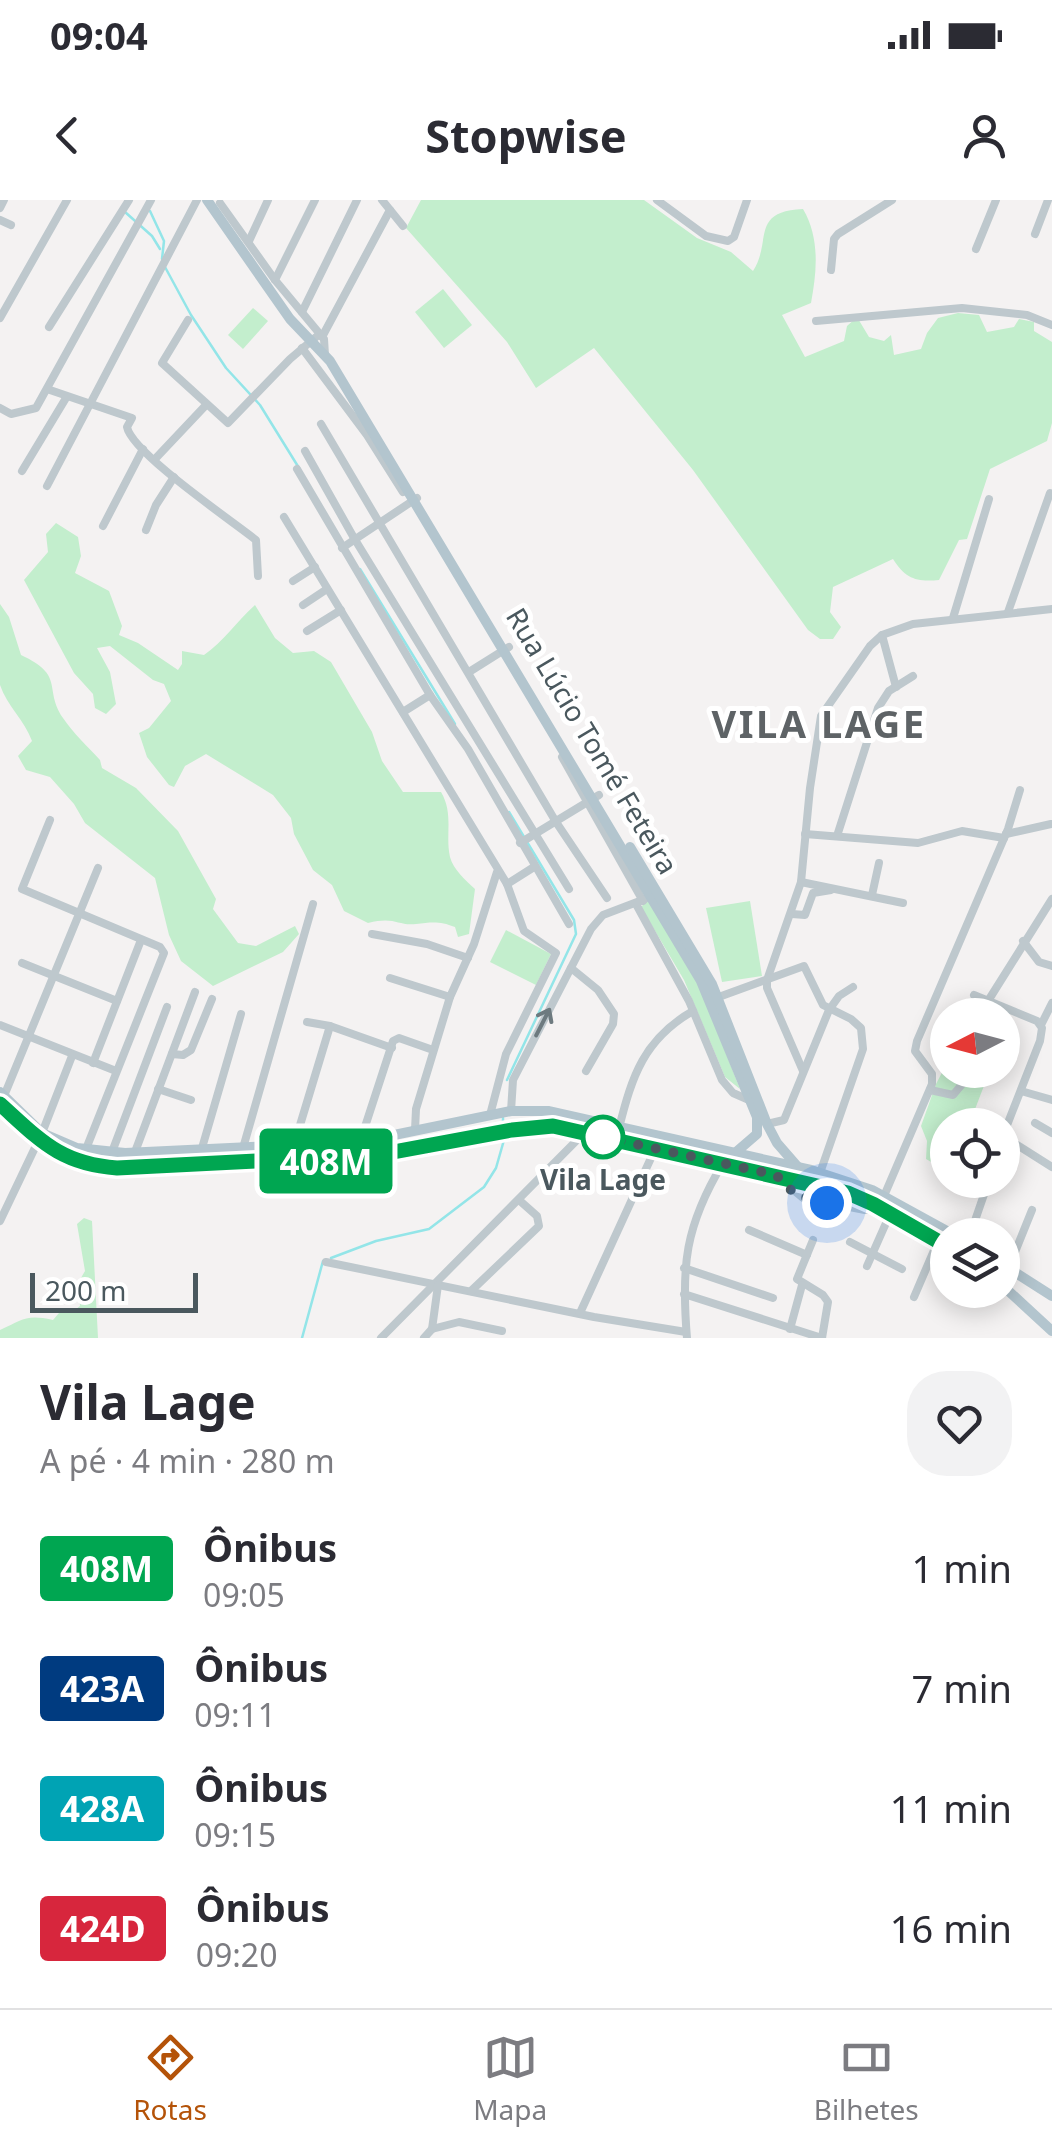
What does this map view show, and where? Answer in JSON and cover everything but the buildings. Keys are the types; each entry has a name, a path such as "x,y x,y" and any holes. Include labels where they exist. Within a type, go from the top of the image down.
{"main road":[{"name":"Rua Lúcio Tomé Feteira","path":"206,200 219,205 290,319 315,342 413,500 647,898 715,999 767,1124 782,1151 798,1167"},
{"name":"Rua Lúcio Tomé Feteira","path":"715,999 757,1117 757,1134 735,1153"},
{"path":"1,1097 60,1154 109,1167 350,1160 539,1126 656,1147 848,1193 930,1237"},
{"path":"38,1134 86,1149 112,1152 244,1148 360,1142 511,1111 548,1111 820,1172 872,1190 930,1222"},
{"path":"446,1123 442,1135 452,1142"},
{"path":"285,1160 294,1145"},
{"path":"294,1145 302,1162"},
{"path":"1020,1275 1052,1296"},
{"path":"1020,1302 1052,1331"}],"street":[{"path":"0,208 4,200"},
{"path":"0,318 68,200"},
{"path":"47,486 196,200"},
{"path":"249,241 268,200"},
{"path":"276,280 315,200"},
{"path":"302,312 357,200"},
{"path":"382,200 403,226"},
{"path":"657,200 706,236 728,241 734,237 747,200"},
{"path":"832,270 834,239 838,234 892,200"},
{"path":"976,248 996,200"},
{"path":"1036,234 1048,200"},
{"path":"2,413 32,411 150,203"},
{"name":"Rua Lúcio Tomé Feteira","path":"219,205 302,312 315,342"},
{"path":"49,327 126,206"},
{"path":"188,320 162,363 220,419 232,422 315,342 390,210"},
{"path":"0,220 11,224"},
{"path":"816,321 962,308 1027,315 1052,325"},
{"path":"315,342 367,435 413,500 348,542"},
{"path":"47,389 132,418 128,434 174,477 256,540 254,560 258,576"},
{"path":"22,471 66,398"},
{"path":"155,459 206,405"},
{"path":"320,424 556,822 608,898"},
{"path":"103,526 144,449"},
{"path":"304,450 348,542 430,694 528,839 568,889"},
{"path":"296,468 348,542 528,839 534,867 568,924"},
{"path":"146,530 174,477"},
{"path":"1008,612 1050,493"},
{"path":"953,618 989,500"},
{"path":"284,517 507,884 524,931 555,951 556,956 506,1054 490,1115"},
{"path":"292,582 314,567"},
{"path":"303,605 327,589"},
{"path":"803,1071 767,980 801,882 821,716 882,635 913,624 1052,609"},
{"path":"308,631 341,610"},
{"path":"882,635 896,687"},
{"path":"470,672 504,649"},
{"path":"837,836 873,718 883,698 913,676"},
{"path":"403,712 430,694"},
{"path":"884,1196 930,1090 932,1074 915,1047 1005,836 1020,790"},
{"path":"528,839 592,799"},
{"path":"50,820 22,890 163,950 86,1149"},
{"path":"805,834 918,843 962,831 1005,836 1051,824"},
{"path":"872,895 878,862"},
{"path":"507,884 534,867"},
{"path":"1,1097 98,868"},
{"path":"414,1130 416,1109 450,997 498,872"},
{"path":"801,882 903,903"},
{"path":"792,914 805,915 813,893 834,888"},
{"path":"511,1111 510,1086 598,920 647,898 722,1080 733,1092 751,1100"},
{"path":"990,998 1052,898"},
{"path":"244,1148 314,904"},
{"path":"372,934 427,944 468,958"},
{"path":"93,1063 142,940"},
{"path":"1023,941 1039,962 1052,966"},
{"path":"22,963 117,1001"},
{"path":"715,999 805,967 822,1006 858,1024 864,1034 863,1049 820,1172"},
{"path":"571,968 598,990 614,1014 586,1070"},
{"path":"390,978 450,997"},
{"path":"767,1124 784,1120 829,1010 854,987"},
{"path":"136,1152 194,992"},
{"path":"974,995 981,998"},
{"path":"172,1054 184,1055 192,1050 212,998"},
{"path":"1014,1108 1040,1041 1041,1024 1052,1004"},
{"path":"112,1152 167,1007"},
{"path":"620,1128 644,1056 660,1033 693,1011"},
{"path":"202,1148 242,1014"},
{"path":"1020,1015 1041,1024"},
{"path":"307,1022 433,1050"},
{"path":"0,1026 116,1071"},
{"path":"294,1145 330,1026"},
{"path":"1040,1041 1052,1048"},
{"path":"360,1142 394,1043"},
{"path":"0,1221 72,1056"},
{"path":"496,1085 510,1086"},
{"path":"930,1090 953,1095 959,1088"},
{"path":"158,1089 191,1100"},
{"path":"1021,1090 1052,1100"},
{"path":"1035,1123 1052,1133"},
{"path":"381,1338 584,1133"},
{"path":"580,1313 656,1147"},
{"path":"1020,1147 1052,1167"},
{"path":"326,1262 687,1335 684,1268 690,1234 722,1163"},
{"path":"872,1190 873,1204"},
{"path":"471,1291 539,1226 536,1216 519,1200"},
{"path":"1020,1236 1032,1210"},
{"path":"866,1266 890,1214"},
{"path":"750,1230 806,1254"},
{"path":"790,1329 806,1254 814,1240"},
{"path":"850,1242 902,1269"},
{"path":"684,1268 773,1298"},
{"path":"914,1297 930,1268"},
{"path":"684,1294 822,1338 828,1305 823,1295 800,1281"},
{"path":"432,1329 436,1284"},
{"path":"424,1338 432,1329 463,1322 502,1330"}],"green space":[{"path":"421,200 644,200 697,238 731,252 753,271 769,222 786,211 803,209 816,255 811,303 782,315 805,357 844,341 847,326 857,317 869,337 884,341 891,335 894,355 921,349 938,318 958,313 979,315 987,332 1014,327 1019,319 1034,322 1034,331 1052,342 1052,423 1047,441 990,469 967,539 959,540 939,580 912,578 893,559 833,587 830,612 841,627 833,639 820,639 808,630 693,470 594,348 536,388 507,342 406,228"},
{"path":"443,289 472,325 444,348 415,312"},
{"path":"253,308 268,321 243,349 228,335"},
{"path":"56,523 78,537 81,556 75,573 109,591 122,626 119,635 178,670 182,651 204,655 255,605 275,638 293,653 314,651 331,662 372,732 382,761 403,792 441,792 447,808 452,861 475,889 469,934 458,937 455,927 431,922 368,923 344,911 332,885 313,870 294,834 291,818 273,795 206,754 185,766 174,787 169,785 147,757 139,733 149,728 171,701 164,684 153,680 110,646 97,648 110,672 116,704 106,714 95,708 93,694 74,673 24,580 48,552 46,534"},
{"path":"0,604 9,617 21,655 49,676 57,708 67,724 100,760 102,768 136,788 178,831 216,899 213,909 238,943 256,946 295,926 299,934 283,952 213,986 181,961 169,935 155,878 85,823 50,777 26,770 18,756 32,741 0,685"},
{"path":"648,900 695,975 740,1089 725,1077 684,980 641,907"},
{"path":"750,901 762,976 722,982 706,908"},
{"path":"506,930 551,954 536,985 490,962"},
{"path":"935,1088 983,1088 975,1108 930,1108 930,1161 926,1159 927,1141 921,1126"},
{"path":"205,1150 206,1161 112,1163 112,1155"},
{"path":"84,1218 92,1221 98,1338 0,1338 0,1330 19,1321 53,1320 59,1313 71,1313 80,1306 78,1283 85,1271 77,1224"}],"waterway":[{"path":"150,211 164,241 162,259"},
{"path":"125,212 152,236 160,249"},
{"path":"165,267 226,368 260,405 299,468"},
{"path":"360,569 455,724"},
{"path":"507,1080 576,934 574,920 509,812"},
{"path":"503,1118 503,1126"},
{"path":"331,1258 376,1241 429,1229 484,1187 496,1168 504,1140"},
{"path":"302,1338 323,1261"}],"bus line":[{"name":"408M","path":"0,1104 28,1132 60,1154 92,1165 117,1168 350,1160 528,1127 553,1126 848,1193 930,1237"}],"place":[{"name":"Vila Lage","path":"603,1137"}],"district":[{"name":"VILA LAGE","path":"819,725"}],"route":[{"path":"603,1137 776,1175 796,1195 827,1203"}]}
